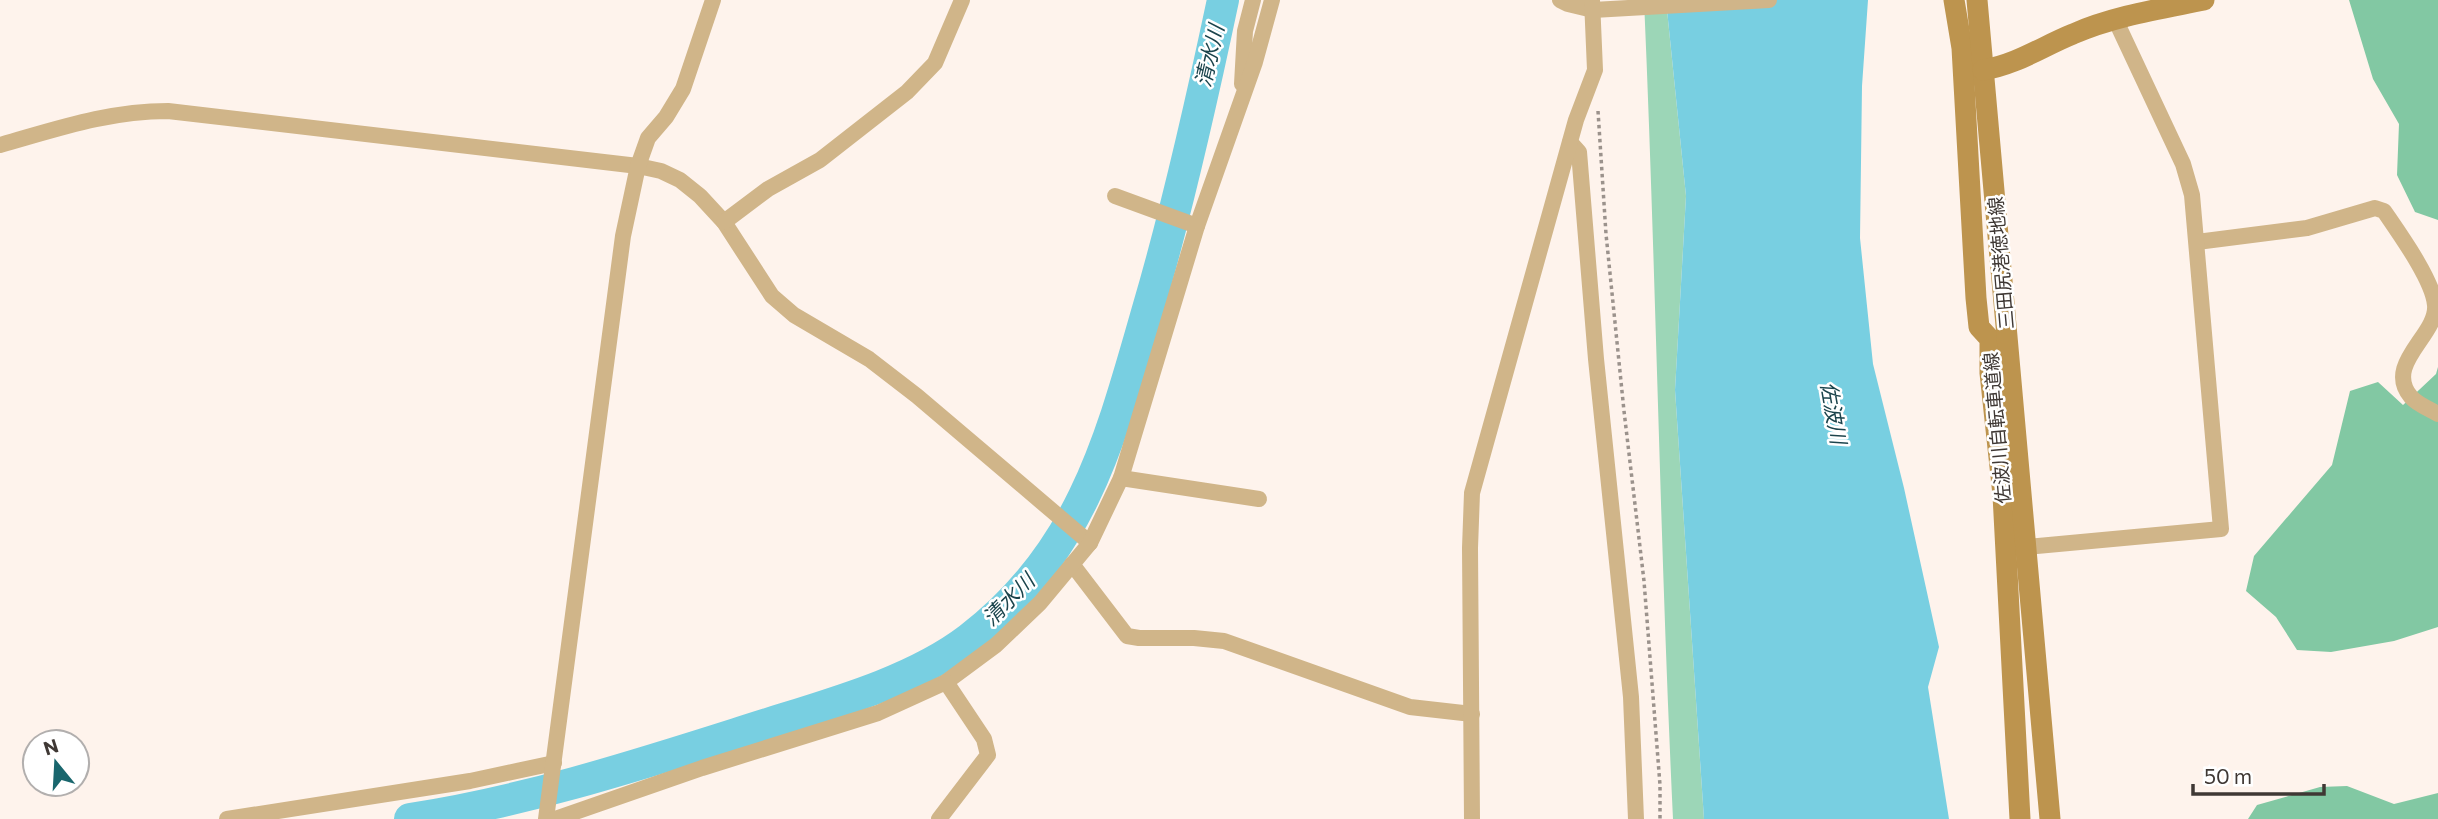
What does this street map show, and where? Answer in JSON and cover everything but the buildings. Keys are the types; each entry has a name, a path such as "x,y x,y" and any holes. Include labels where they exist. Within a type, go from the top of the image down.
{"main road":[{"name":"佐波川自転車道線","path":"1954,0 1962,48 1979,327 1999,339 1990,373 2008,565 2020,819"},
{"name":"三田尻港徳地線","path":"1977,0 1999,339 2026,547 2050,819"},
{"path":"1983,70 2003,67 2074,33 2115,19 2204,0"}],"street":[{"path":"713,0 683,89 666,117 648,138 638,166 623,236 553,767 550,817 878,713 946,682 996,645 1040,603 1072,565 1121,478 1197,226 1242,98 1272,0"},
{"path":"724,222 768,189 820,160 907,92 935,63 962,0"},
{"path":"1560,0 1568,4 1618,9 1769,0"},
{"path":"1242,98 1248,2"},
{"path":"1472,819 1472,493 1570,142 1595,70 1592,5"},
{"path":"2026,547 2221,529 2192,195 2183,164 2115,19"},
{"path":"0,145 103,116 136,111 168,111 638,166 661,171 680,180 700,196 724,222 772,296 794,315 869,359 917,396 1086,540"},
{"path":"1570,142 1579,152 1595,359 1632,697 1636,819"},
{"path":"1115,196 1197,226"},
{"path":"2197,242 2307,228 2375,208 2384,211 2431,288 2435,304 2435,319 2411,352 2404,372 2404,387 2412,398 2438,414"},
{"path":"1121,478 1259,499"},
{"path":"1072,565 1127,636 1139,639 1194,638 1224,641 1410,707 1472,714"},
{"path":"940,819 988,755 985,739 946,682"},
{"path":"227,819 553,767"}],"path":[{"path":"1598,111 1623,411 1645,594 1660,785 1660,819"}],"green space":[{"path":"1644,0 1666,0 1686,196 1675,390 1704,819 1673,819"},
{"path":"2349,0 2438,0 2438,220 2415,212 2397,175 2399,124 2373,79"},
{"path":"2438,367 2438,627 2394,641 2331,652 2297,650 2276,617 2246,591 2254,556 2332,465 2350,391 2378,382 2403,405 2436,374"},
{"path":"2347,786 2394,804 2438,793 2438,819 2248,819 2257,805 2320,787"}],"water":[{"name":"佐波川","path":"1666,0 1868,0 1862,86 1860,238 1873,364 1939,647 1928,687 1949,819 1704,819 1675,390 1686,196"}],"waterway":[{"name":"清水川","path":"410,819 493,803 574,783 857,695 917,671 944,656 969,639 1008,605 1039,569 1066,531 1105,447 1134,357 1169,232 1198,117 1223,0"}]}
